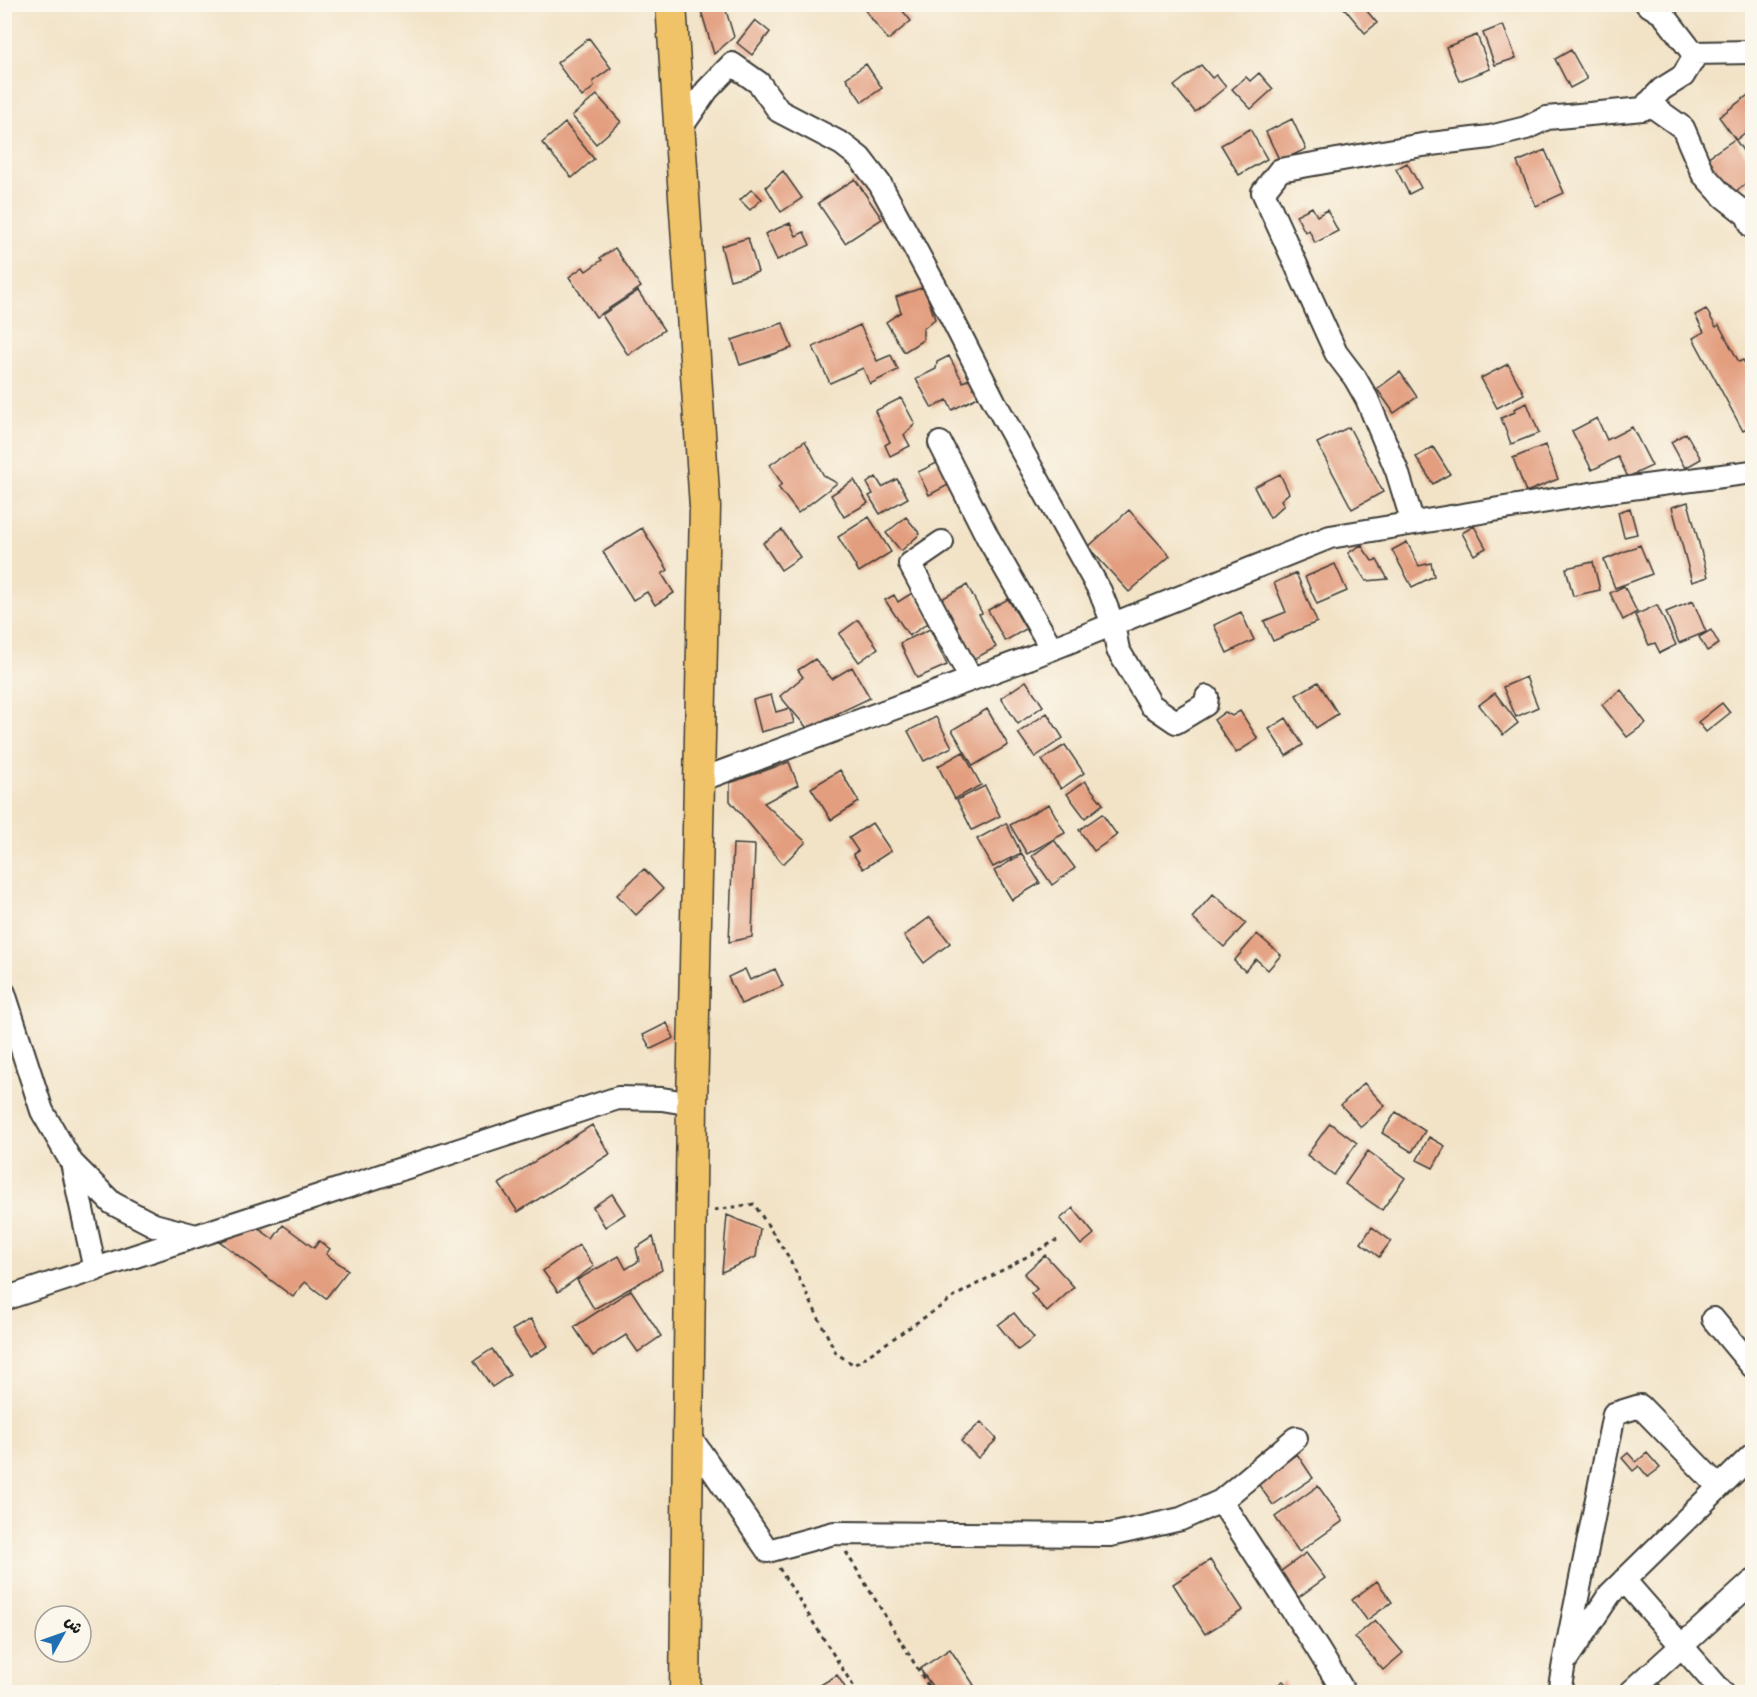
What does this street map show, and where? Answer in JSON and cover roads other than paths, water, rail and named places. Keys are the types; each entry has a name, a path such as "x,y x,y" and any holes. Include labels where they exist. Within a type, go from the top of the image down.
{"main road":[{"path":"671,4 705,507 692,1104 685,1692"}],"street":[{"path":"1647,4 1663,14 1693,53 1752,52"},
{"path":"1413,523 1397,471 1367,399 1336,353 1263,192 1280,171 1422,145 1490,137 1526,129 1547,118 1643,109 1662,89 1683,76 1697,53"},
{"path":"680,129 706,90 732,64 759,83 778,111 842,144 860,158 880,184 994,401 1100,591 1113,624 1118,650 1151,705 1176,722 1206,704 1207,697"},
{"path":"1648,103 1683,128 1703,174 1724,197 1747,215 1752,226"},
{"path":"940,443 988,538 1052,649"},
{"path":"700,780 1052,649 1330,537 1608,491 1752,472"},
{"path":"942,542 910,564 971,679"},
{"path":"4,993 11,1027 42,1111 72,1163 112,1203 154,1226 196,1236"},
{"path":"4,1299 618,1098 662,1099 692,1104"},
{"path":"72,1163 95,1270"},
{"path":"1713,1319 1752,1366"},
{"path":"1561,1691 1564,1663 1614,1414 1640,1406 1719,1487"},
{"path":"688,1434 768,1551 834,1533 1110,1535 1181,1520 1221,1501 1296,1438"},
{"path":"1564,1663 1610,1594 1752,1455"},
{"path":"1221,1501 1344,1692"},
{"path":"1624,1580 1722,1692"},
{"path":"1631,1692 1752,1582"}]}
